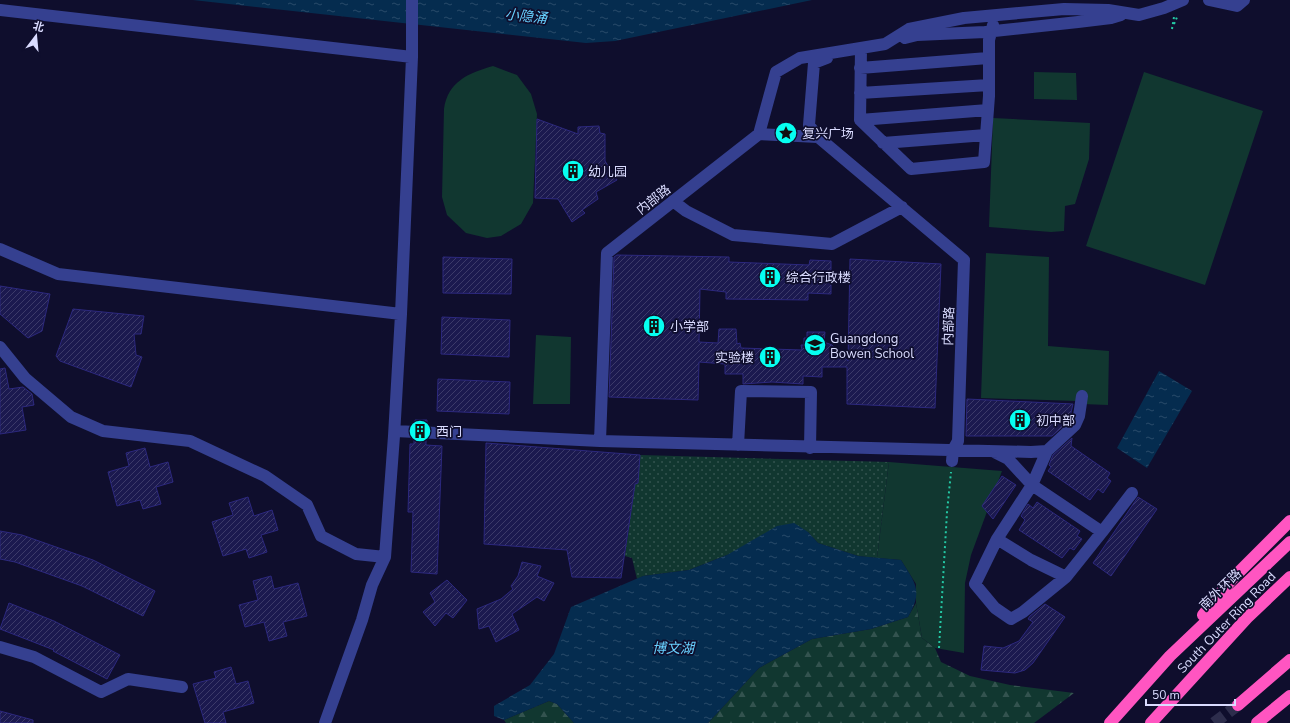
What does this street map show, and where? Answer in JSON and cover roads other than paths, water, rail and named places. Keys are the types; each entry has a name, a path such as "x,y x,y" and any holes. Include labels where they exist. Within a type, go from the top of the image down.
{"highway":[{"path":"1170,656 1232,579 1290,521"},
{"name":"南外环路","path":"1170,656 1290,542"},
{"name":"South Outer Ring Road","path":"1150,723 1247,618 1290,577"},
{"name":"South Outer Ring Road","path":"1110,723 1170,656"},
{"path":"1238,705 1290,660"},
{"path":"1257,723 1290,696"},
{"path":"1155,723 1164,708"}],"street":[{"path":"325,723 362,620 372,585 385,557 395,431 401,314 412,52 412,0"},
{"name":"内部路","path":"885,44 909,29 918,26 996,14 1064,9 1108,10 1139,15 1164,8 1183,0"},
{"path":"1209,0 1237,6 1244,0"},
{"path":"0,10 412,52"},
{"name":"内部路","path":"600,441 607,253 759,134 776,72 800,58 861,49 885,44 917,34 991,31 1111,18 1124,13"},
{"path":"861,49 860,120 911,169 984,162 989,85 988,58 991,31 996,14"},
{"name":"内部路","path":"842,51 814,63 809,125 818,137 964,260 958,441 952,455"},
{"path":"860,68 988,58"},
{"path":"860,93 989,85"},
{"path":"860,120 988,110"},
{"path":"759,134 818,137"},
{"path":"883,143 986,135"},
{"path":"673,201 686,211 733,235 832,244 902,207"},
{"path":"0,249 58,274 401,314"},
{"path":"0,347 25,378 70,417 104,431 190,441 265,476 307,505 321,536 356,554 385,557"},
{"path":"738,446 741,391 811,392 810,448"},
{"path":"1082,396 1079,416 1075,425 1047,451 1032,485 997,539 975,584 995,608 1011,619 1023,612 1066,577 1132,493"},
{"path":"395,431 952,455 972,450 1031,452 1047,451"},
{"path":"991,450 1008,459 1032,485 1102,532"},
{"path":"997,539 1030,560 1066,577"},
{"path":"0,647 34,657 101,692 128,678 182,687"}],"water":[{"name":"小隐涌","path":"193,0 812,0 615,41 586,43"},
{"path":"1159,371 1192,391 1147,468 1117,448"},
{"name":"博文湖","path":"794,523 808,532 818,543 858,556 901,560 911,575 916,588 913,608 908,617 871,629 812,639 759,668 708,723 574,723 557,704 549,701 504,720 494,716 494,706 530,685 554,654 571,607 643,576 689,570 727,555 777,526"}],"tunnel":[{"path":"1214,723 1238,705"}],"place":[{"name":"复兴广场","path":"786,133"},
{"name":"幼儿园","path":"573,171"},
{"name":"综合行政楼","path":"770,277"},
{"name":"小学部","path":"654,326"},
{"name":"Guangdong Bowen School","path":"815,345"},
{"name":"实验楼","path":"770,357"},
{"name":"初中部","path":"1020,420"},
{"name":"西门","path":"420,431"}]}
